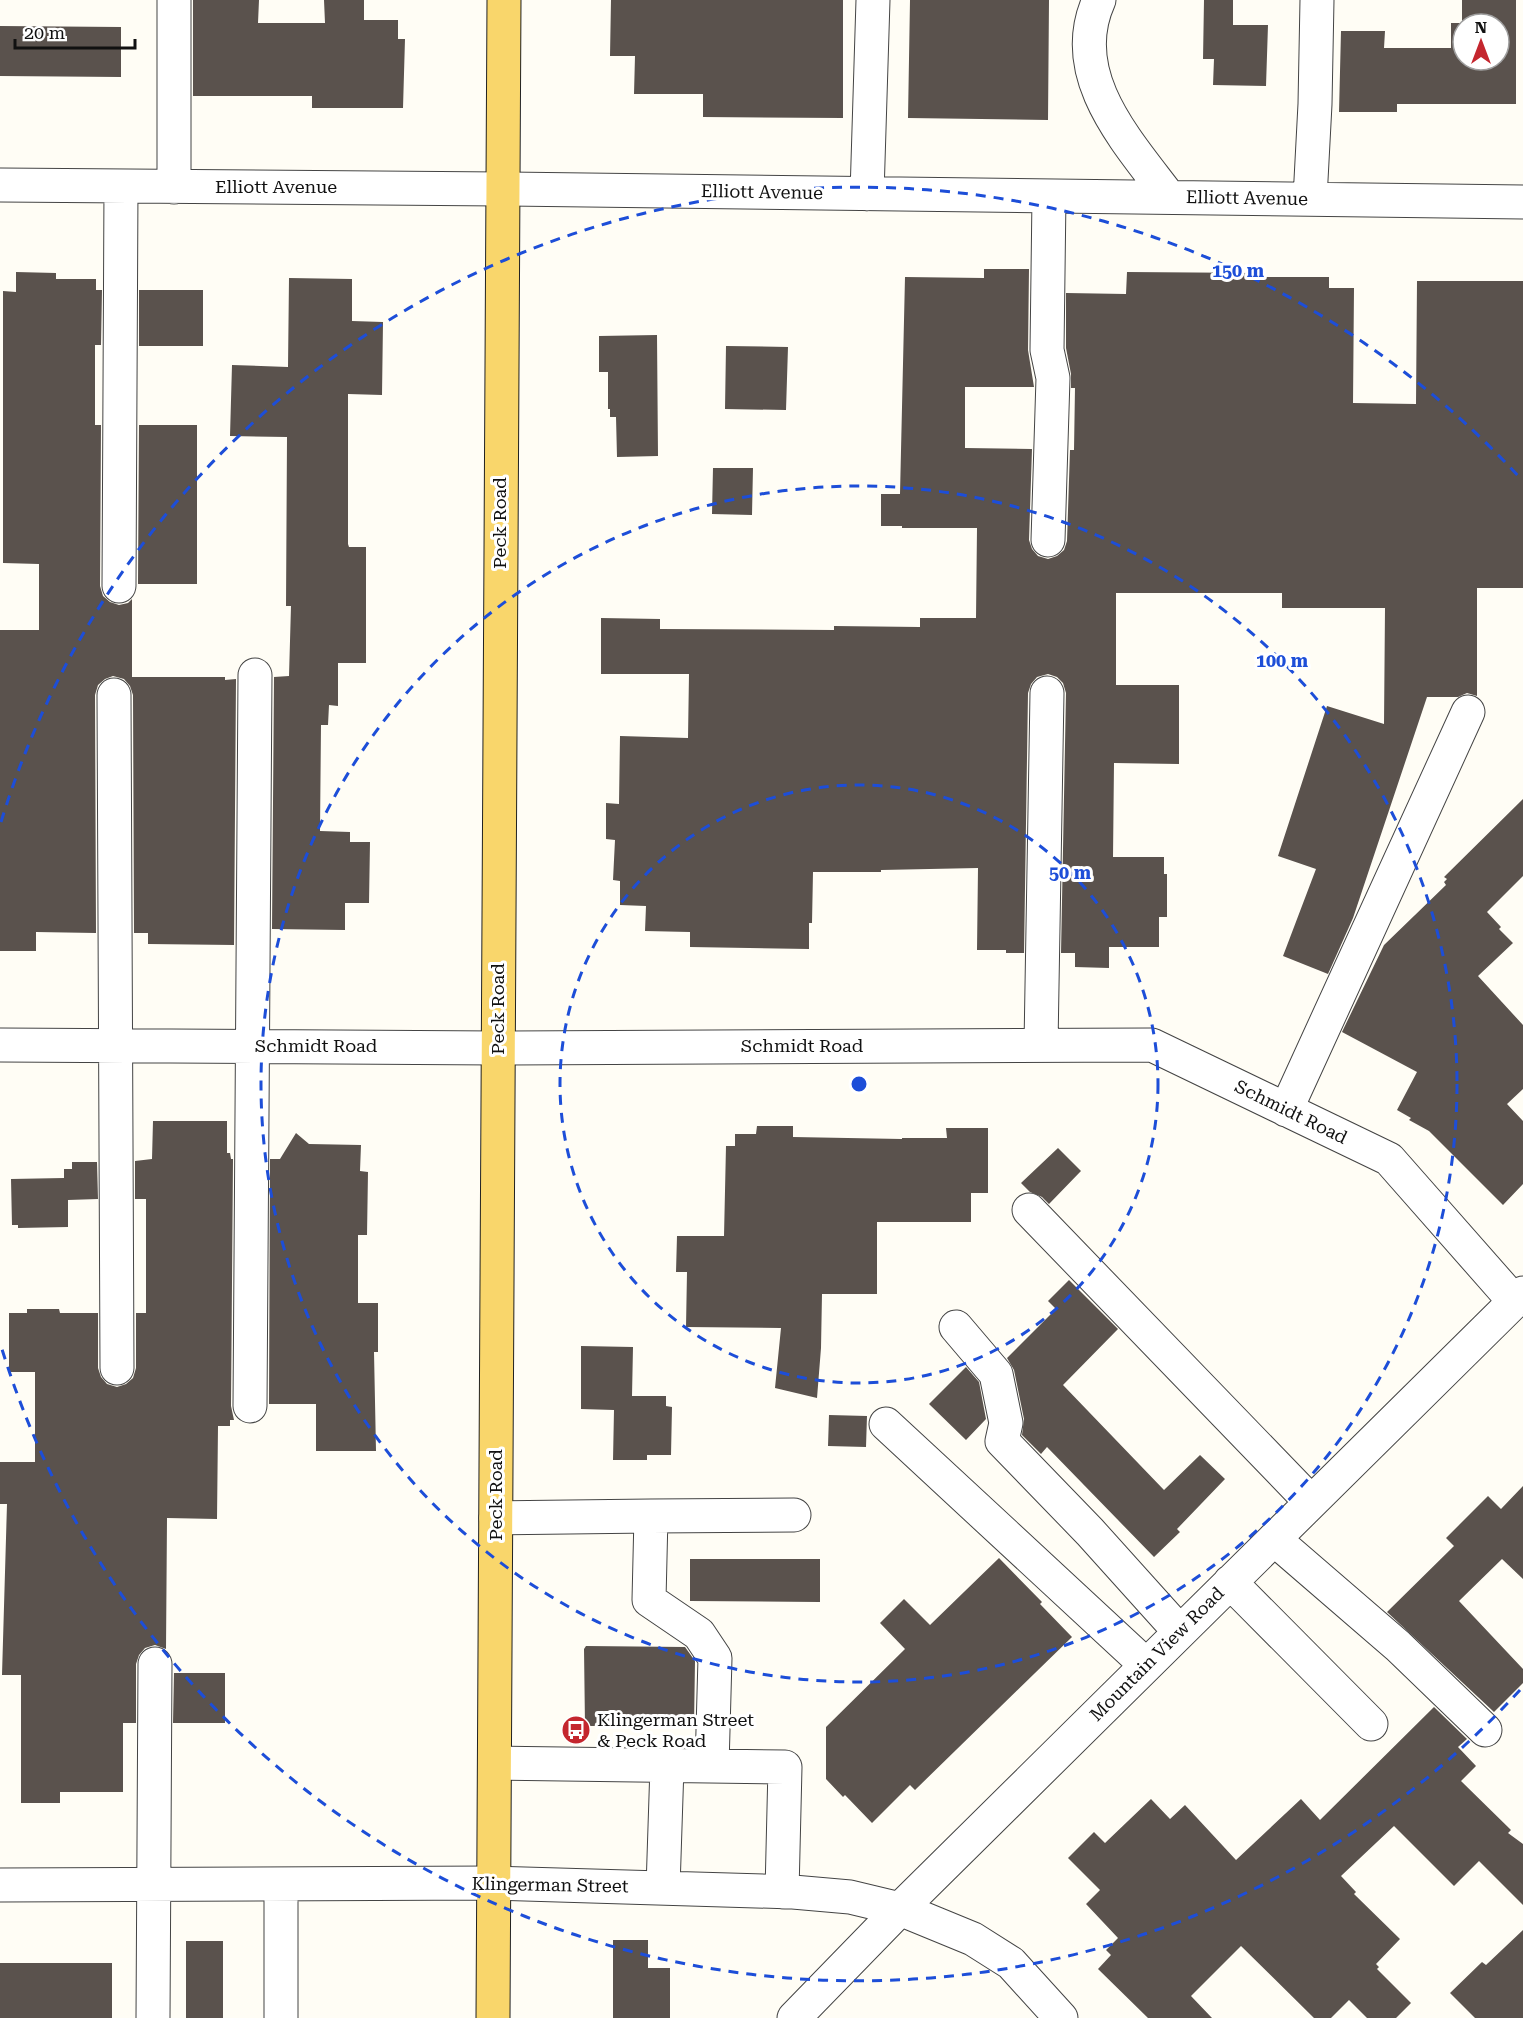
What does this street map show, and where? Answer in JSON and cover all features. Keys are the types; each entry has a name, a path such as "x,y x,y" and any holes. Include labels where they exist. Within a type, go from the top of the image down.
{"main road":[{"name":"Peck Road","path":"493,2018 501,189 504,0"}],"street":[{"path":"174,0 174,187"},
{"path":"867,194 873,0"},
{"path":"1099,0 1094,10 1089,37 1090,70 1112,120 1169,197"},
{"path":"1310,199 1317,0"},
{"name":"Elliott Avenue","path":"0,185 1523,202"},
{"path":"119,586 120,187"},
{"path":"1048,540 1053,378 1047,350 1049,196"},
{"path":"250,1406 255,675"},
{"path":"1041,1045 1047,693"},
{"path":"114,694 117,1368"},
{"path":"1286,1110 1468,712"},
{"name":"Schmidt Road","path":"0,1044 498,1048 1152,1045 1389,1160 1519,1297"},
{"path":"1029,1210 1311,1502"},
{"name":"Mountain View Road","path":"794,2018 900,1909 1519,1297"},
{"path":"956,1327 996,1374 1006,1423 1002,1441 1090,1532 1180,1632"},
{"path":"886,1424 1146,1665"},
{"path":"496,1518 794,1515"},
{"path":"651,1516 649,1600 699,1634 715,1658 712,1766"},
{"path":"1274,1539 1398,1646 1485,1730"},
{"path":"1230,1582 1371,1724"},
{"path":"153,2018 155,1664"},
{"path":"495,1763 784,1767 782,1892"},
{"path":"663,1888 667,1766"},
{"name":"Klingerman Street","path":"0,1885 494,1883 782,1892 850,1897 900,1909 973,1939 1011,1963 1061,2018"},
{"path":"281,1884 281,2018"}],"building":[{"path":"193,0 259,0 258,23 325,23 324,0 364,0 364,20 398,20 398,39 405,39 403,108 312,108 312,96 193,96"},
{"path":"611,0 843,0 843,118 703,117 703,94 634,94 635,56 610,56"},
{"path":"910,0 1049,0 1048,120 908,118"},
{"path":"1204,0 1233,0 1233,25 1268,25 1266,86 1213,85 1214,59 1203,59"},
{"path":"1462,0 1516,0 1516,104 1397,104 1397,112 1339,112 1341,31 1385,31 1384,48 1451,48 1451,72 1511,72 1511,12 1462,12"},
{"path":"0,26 121,27 121,77 0,76"},
{"path":"984,269 1029,269 1028,350 1034,387 965,387 965,448 1032,449 1029,540 1038,556 1048,559 1064,550 1067,541 1070,450 1074,450 1075,388 1071,388 1066,348 1066,293 1126,294 1127,272 1262,273 1262,277 1329,277 1329,288 1354,288 1353,403 1416,404 1417,281 1523,281 1523,588 1477,588 1477,696 1467,693 1458,697 1427,697 1353,918 1328,974 1283,956 1316,869 1278,856 1327,706 1384,724 1385,608 1282,608 1282,593 1116,593 1116,685 1179,685 1179,764 1114,763 1113,857 1164,857 1164,874 1167,874 1167,917 1159,917 1159,947 1109,947 1109,968 1075,967 1075,953 1061,953 1066,693 1063,683 1057,677 1048,674 1037,677 1028,693 1024,953 1006,953 1006,950 977,950 978,868 813,872 809,949 690,947 690,932 645,931 646,906 620,905 620,881 613,880 615,840 606,839 606,803 619,804 620,736 688,738 689,674 601,674 601,618 660,619 660,629 834,630 834,626 920,627 920,618 976,618 977,528 881,526 881,494 900,494 905,277 984,278"},
{"path":"16,272 56,273 56,279 96,279 96,290 102,290 101,345 95,345 95,425 101,425 100,586 103,596 110,602 119,605 128,603 132,599 132,677 236,679 234,945 148,944 148,933 134,933 133,695 124,679 113,676 98,685 95,695 96,933 36,932 36,951 0,951 0,630 39,630 39,564 3,563 3,291 16,292"},
{"path":"289,278 352,279 352,321 383,322 382,395 348,394 348,544 349,547 366,547 366,663 338,663 338,706 329,705 328,725 321,725 320,831 350,832 350,842 370,842 369,903 345,903 345,930 272,929 274,677 289,676 291,606 286,606 287,437 230,436 232,365 288,367"},
{"path":"139,290 203,290 203,346 139,346"},
{"path":"657,335 658,456 617,457 616,417 610,417 610,409 608,409 608,372 599,372 599,336"},
{"path":"726,346 788,347 786,410 725,409"},
{"path":"139,425 197,425 197,584 138,584"},
{"path":"713,468 753,468 752,515 712,514"},
{"path":"1523,799 1523,876 1487,912 1513,943 1478,976 1523,1025 1523,1089 1507,1104 1523,1121 1523,1184 1503,1205 1429,1131 1397,1110 1417,1072 1342,1032 1384,945 1446,885 1444,882 1447,879 1444,877"},
{"path":"153,1121 227,1121 227,1153 230,1153 233,1159 231,1406 234,1420 230,1420 230,1426 218,1426 217,1519 167,1518 166,1649 155,1645 145,1648 136,1664 136,1723 123,1723 123,1792 60,1792 60,1803 21,1803 21,1675 2,1675 7,1504 0,1504 0,1462 35,1462 35,1372 9,1372 9,1313 27,1313 27,1309 59,1309 60,1313 98,1313 98,1368 101,1377 107,1384 117,1387 133,1378 136,1368 136,1313 146,1313 146,1199 135,1199 135,1161 152,1159"},
{"path":"757,1126 793,1126 793,1137 902,1139 947,1138 946,1128 988,1128 988,1193 971,1193 971,1222 877,1222 877,1294 822,1294 817,1398 775,1388 781,1328 686,1327 687,1272 676,1272 677,1236 724,1236 726,1146 735,1146 735,1134 756,1134"},
{"path":"296,1133 309,1144 361,1145 360,1171 368,1172 367,1235 358,1235 358,1303 378,1303 378,1352 374,1352 376,1451 316,1451 316,1404 269,1404 270,1159 280,1159"},
{"path":"1058,1148 1081,1171 1049,1204 1042,1197 1030,1192 1021,1183"},
{"path":"72,1162 97,1162 98,1199 68,1200 68,1227 18,1228 18,1225 12,1225 11,1179 64,1178 64,1169 72,1169"},
{"path":"1069,1280 1118,1329 1063,1385 1164,1490 1200,1455 1225,1479 1177,1529 1180,1532 1154,1557 1047,1447 1041,1454 1022,1435 1024,1419 1014,1370 1007,1358 1056,1309 1048,1301"},
{"path":"581,1346 633,1347 632,1396 666,1396 666,1406 672,1407 671,1455 647,1455 647,1460 613,1460 614,1410 581,1409"},
{"path":"966,1367 979,1382 986,1419 966,1440 929,1404"},
{"path":"829,1415 867,1416 866,1447 828,1446"},
{"path":"1523,1486 1523,1579 1502,1559 1459,1601 1523,1669 1523,1683 1494,1712 1387,1612 1454,1546 1446,1538 1488,1496 1501,1509"},
{"path":"999,1558 1072,1637 915,1790 910,1785 872,1823 826,1779 826,1727 905,1649 880,1623 904,1599 930,1625"},
{"path":"690,1559 820,1559 820,1602 690,1601"},
{"path":"586,1646 685,1647 695,1661 694,1726 585,1726 584,1649"},
{"path":"174,1673 225,1673 225,1723 173,1723"},
{"path":"1434,1707 1467,1739 1458,1747 1476,1766 1461,1781 1511,1830 1508,1833 1523,1844 1523,1905 1479,1861 1454,1886 1394,1826 1341,1876 1356,1892 1354,1894 1400,1939 1376,1964 1379,1967 1377,1969 1411,2003 1396,2018 1367,2018 1349,2000 1331,2018 1314,2018 1241,1946 1191,1996 1212,2018 1148,2018 1098,1969 1111,1955 1106,1950 1118,1938 1086,1904 1100,1890 1068,1858 1094,1832 1105,1843 1151,1799 1170,1819 1185,1805 1236,1860 1301,1799 1320,1820"},
{"path":"1523,1930 1523,2018 1475,2018 1450,1993 1482,1962 1486,1965"},
{"path":"613,1940 648,1940 648,1968 670,1968 670,2018 613,2018"},
{"path":"186,1941 223,1941 223,2018 186,2018"},
{"path":"0,1963 112,1963 112,2018 0,2018"}],"place":[{"name":"Klingerman Street & Peck Road","path":"576,1730"}]}
